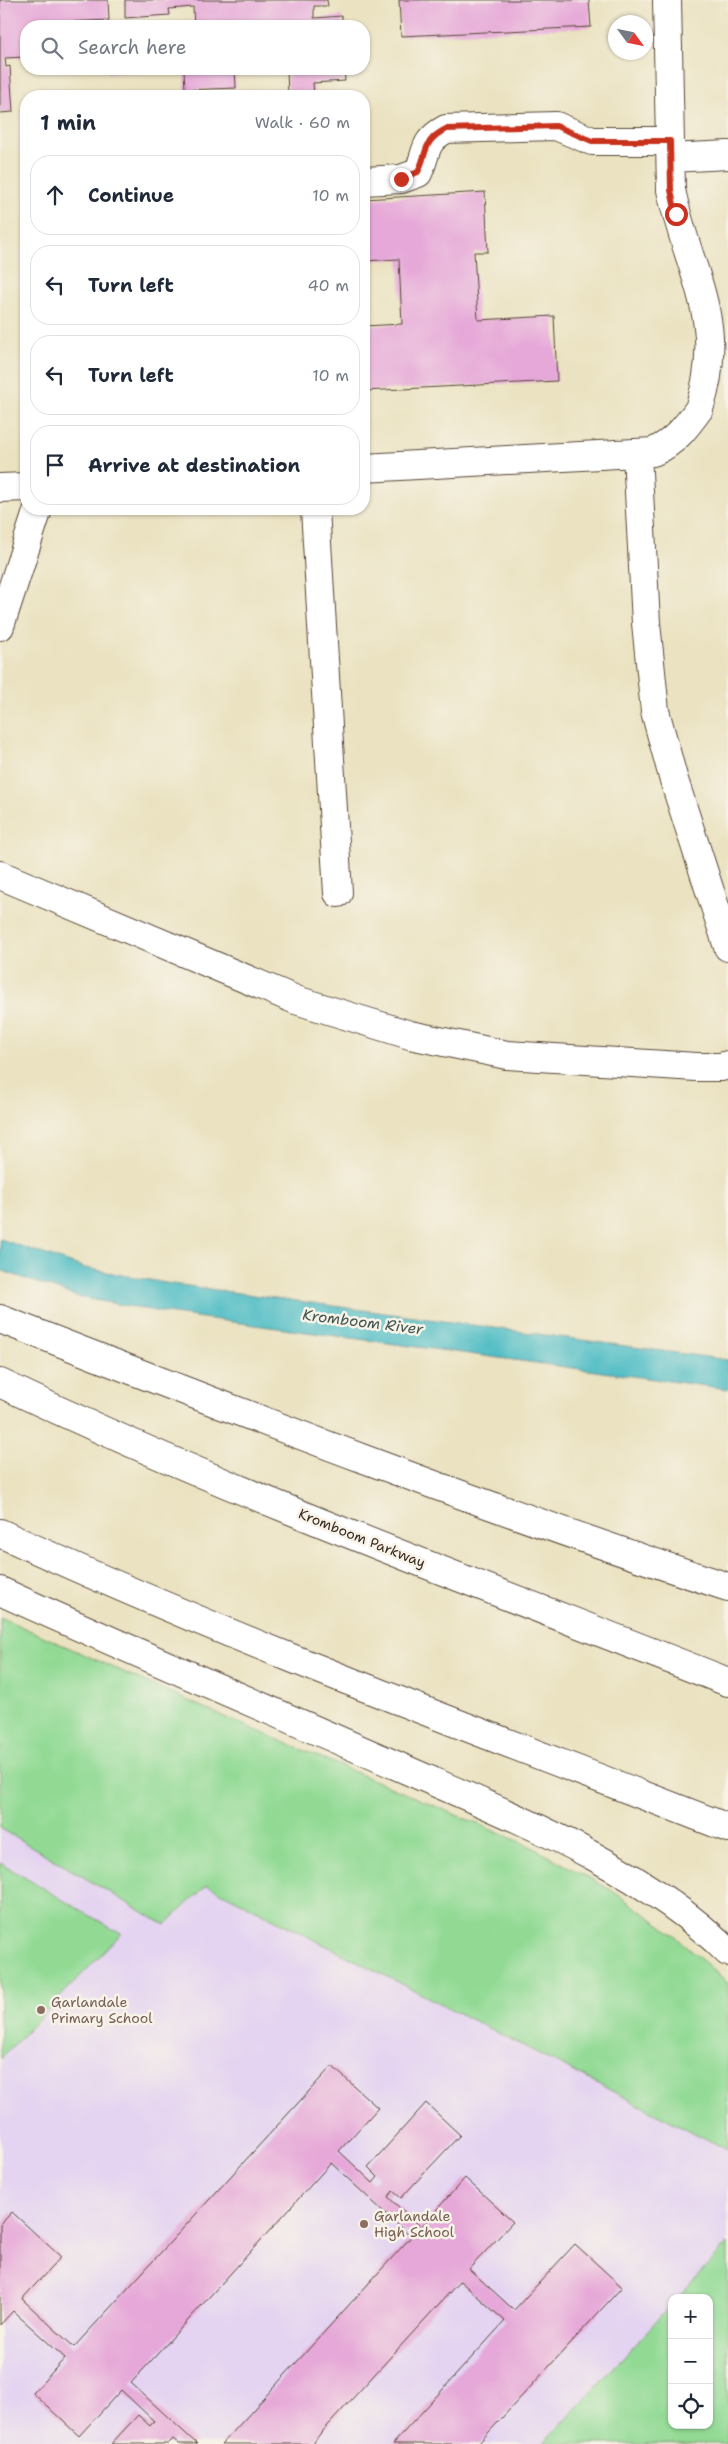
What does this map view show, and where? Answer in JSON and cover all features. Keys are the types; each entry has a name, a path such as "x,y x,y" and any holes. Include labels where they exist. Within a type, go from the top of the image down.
{"main road":[{"path":"370,468 653,452 665,447 677,437 709,396 722,372 726,345 725,322 717,300 676,214 671,190 668,0"},
{"path":"370,182 401,179 418,172 424,160 425,148 433,136 446,129 556,126 592,141 728,155"},
{"path":"638,454 646,632 655,711 673,777 728,947"},
{"path":"0,488 20,487"},
{"path":"0,626 36,515"},
{"path":"315,515 338,893"},
{"path":"0,875 296,1000 410,1035 507,1055 696,1067 721,1067 728,1065"},
{"path":"0,1319 203,1398 610,1549 728,1587"},
{"name":"Kromboom Parkway","path":"0,1383 235,1487 728,1682"},
{"path":"0,1533 165,1607 278,1654 728,1828"},
{"path":"0,1591 518,1820 606,1864 662,1899 713,1937 728,1952"}],"shaded area":[{"name":"Garlandale High School","path":"0,1828 165,1925 207,1885 728,2150 728,2444 0,2444"}],"green space":[{"path":"0,1617 220,1715 532,1847 611,1890 668,1930 728,1983 728,2150 207,1885 165,1925 0,1828"},
{"path":"0,1863 121,1934 0,2059"},
{"path":"728,2243 728,2444 543,2444 668,2308 668,2429 713,2429 713,2294 682,2294"}],"water":[{"name":"Kromboom River","path":"0,1239 85,1268 166,1283 728,1360 728,1389 166,1313 78,1297 0,1270"}],"building":[{"path":"0,0 108,0 109,20 20,20 20,57 5,58 6,67 10,66 13,112 0,113"},
{"path":"125,0 327,0 328,6 314,6 314,18 342,16 342,20 194,20 193,7 169,9 170,15 125,18"},
{"path":"399,0 589,0 591,27 401,36"},
{"path":"184,75 235,75 236,88 185,90"},
{"path":"287,75 344,75 345,81 313,83 314,90 288,90"},
{"path":"485,192 488,252 474,252 478,320 554,316 557,381 370,391 370,326 402,324 399,259 370,261 370,199"},
{"path":"332,2066 378,2108 339,2151 373,2183 378,2177 368,2167 426,2103 460,2135 401,2198 393,2191 388,2197 421,2227 465,2178 513,2222 469,2269 514,2310 575,2244 622,2287 478,2444 393,2444 505,2321 460,2281 311,2444 222,2444 411,2237 331,2163 131,2383 197,2444 179,2444 173,2439 168,2444 111,2444 138,2415 150,2426 154,2421 121,2390 79,2436 33,2393 65,2358 13,2311 0,2325 0,2225 12,2212 61,2257 22,2299 74,2347"}],"place":[{"name":"Garlandale Primary School","path":"41,2010"},
{"name":"Garlandale High School","path":"364,2224"}],"route":[{"path":"401,179 418,172 424,160 425,148 433,136 446,129 556,126 592,141 670,141 671,190 676,214"}]}
